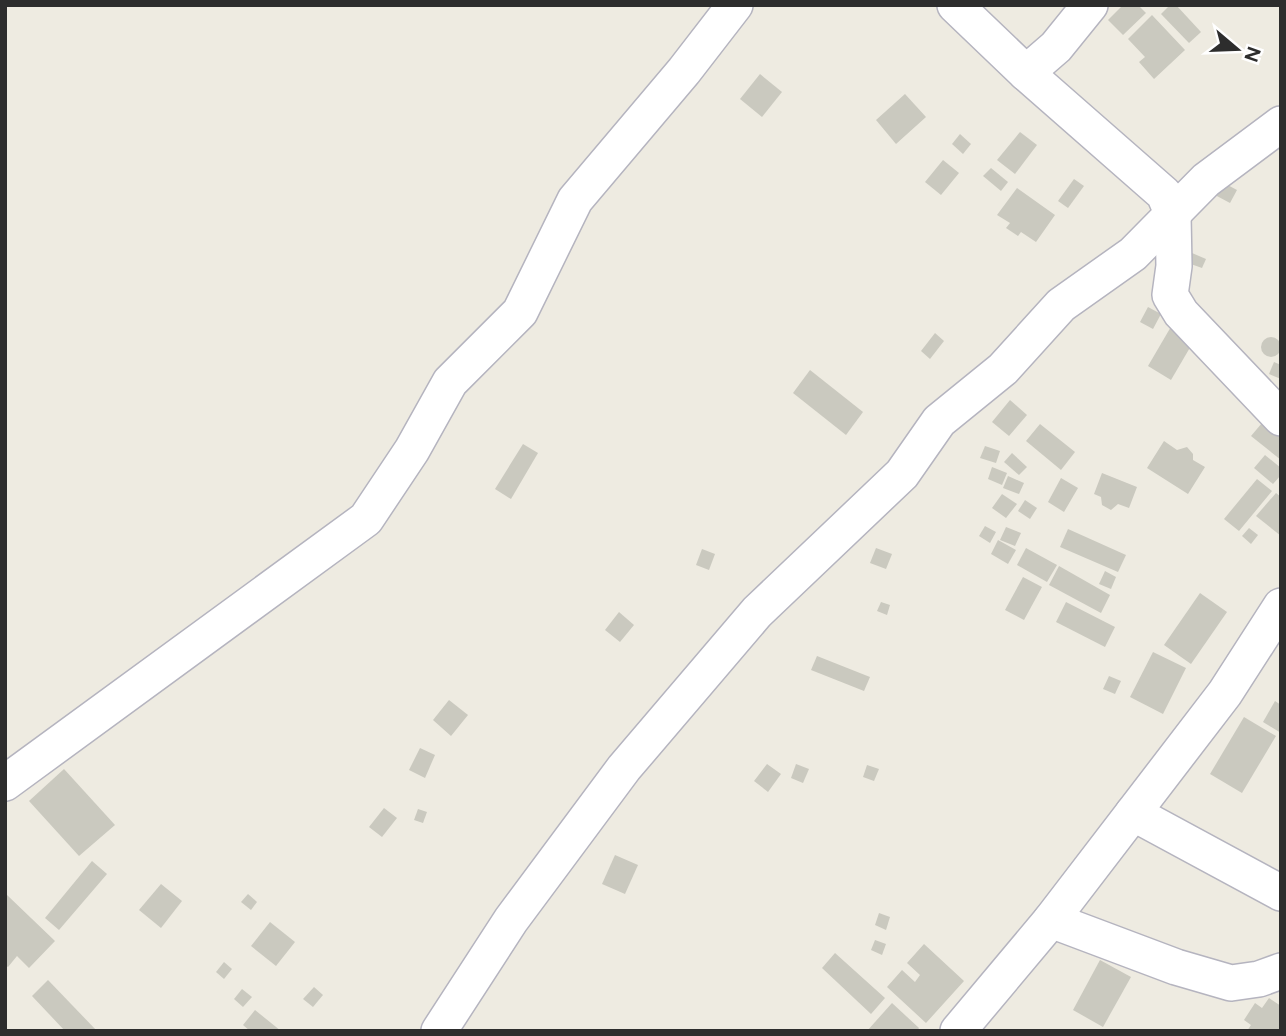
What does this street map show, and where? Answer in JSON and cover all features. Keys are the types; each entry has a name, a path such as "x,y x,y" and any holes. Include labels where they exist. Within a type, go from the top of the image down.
{"street":[{"path":"5,783 366,519 412,450 450,382 520,312 575,200 684,71 735,5"},
{"path":"955,5 1026,73 1164,194 1173,215 1174,266 1170,295 1181,313 1281,418"},
{"path":"1026,73 1056,47 1090,5"},
{"path":"439,1031 511,920 624,768 757,612 902,474 939,421 1003,369 1061,305 1133,254 1206,180 1281,124"},
{"path":"958,1031 1051,920 1225,693 1281,606"},
{"path":"1133,813 1281,893"},
{"path":"1051,920 1176,967 1231,983 1259,979 1281,971"}],"building":[{"path":"1123,5 1138,5 1146,13 1123,35 1108,20"},
{"path":"1170,5 1176,5 1201,32 1189,43 1161,14"},
{"path":"1152,15 1185,50 1154,79 1139,62 1145,57 1128,39"},
{"path":"760,74 782,92 762,117 740,99"},
{"path":"905,94 926,117 896,144 876,120"},
{"path":"1020,132 1037,145 1015,174 997,160"},
{"path":"960,134 971,144 963,154 952,144"},
{"path":"943,160 959,173 941,195 925,182"},
{"path":"991,168 1008,182 1001,191 983,176"},
{"path":"1074,179 1084,186 1068,208 1058,201"},
{"path":"1222,182 1237,190 1230,203 1215,195"},
{"path":"1017,188 1055,215 1036,242 1021,232 1018,236 1006,228 1010,223 997,215"},
{"path":"1192,253 1206,259 1202,268 1188,263"},
{"path":"1148,307 1161,314 1153,329 1140,322"},
{"path":"1172,325 1195,339 1171,380 1148,366"},
{"path":"935,333 944,341 930,359 921,351"},
{"path":"1267,337 1275,337 1281,347 1275,357 1267,357 1261,351 1261,343"},
{"path":"1274,362 1281,365 1281,379 1269,374"},
{"path":"810,370 863,412 846,435 793,393"},
{"path":"1010,400 1027,415 1009,436 992,422"},
{"path":"1262,423 1281,438 1281,460 1251,436"},
{"path":"1040,424 1075,452 1061,470 1026,441"},
{"path":"1164,441 1177,450 1187,447 1193,454 1193,460 1205,467 1188,494 1147,468"},
{"path":"523,444 538,453 511,499 495,489"},
{"path":"985,446 1000,451 996,463 980,458"},
{"path":"1012,453 1027,467 1019,475 1004,462"},
{"path":"1265,455 1281,468 1281,475 1273,484 1254,468"},
{"path":"992,467 1007,473 1002,485 988,479"},
{"path":"1102,473 1137,487 1129,508 1118,504 1111,510 1102,505 1101,497 1094,494"},
{"path":"1008,476 1024,483 1019,494 1003,488"},
{"path":"1061,478 1078,488 1064,512 1048,502"},
{"path":"1257,479 1272,491 1239,531 1224,519"},
{"path":"1276,493 1281,497 1281,536 1256,516"},
{"path":"1002,494 1017,504 1006,518 992,508"},
{"path":"1025,500 1037,508 1030,519 1018,511"},
{"path":"985,526 996,532 990,543 979,536"},
{"path":"1006,527 1021,533 1015,546 1000,540"},
{"path":"1249,528 1258,535 1251,544 1242,536"},
{"path":"1068,529 1126,555 1118,572 1060,547"},
{"path":"998,540 1016,550 1008,564 991,554"},
{"path":"876,548 892,554 886,569 870,563"},
{"path":"1026,548 1057,565 1047,582 1017,565"},
{"path":"702,549 715,554 709,570 696,565"},
{"path":"1059,566 1110,595 1101,613 1049,585"},
{"path":"1105,571 1116,577 1111,589 1099,584"},
{"path":"1023,577 1042,587 1024,620 1005,610"},
{"path":"1200,593 1227,612 1191,664 1164,645"},
{"path":"881,602 890,605 887,615 877,611"},
{"path":"1066,602 1115,627 1105,647 1056,622"},
{"path":"619,612 634,625 620,642 605,630"},
{"path":"1153,652 1186,668 1163,714 1130,697"},
{"path":"817,656 870,677 864,691 811,670"},
{"path":"1109,676 1121,681 1115,694 1103,689"},
{"path":"449,700 468,715 451,736 433,720"},
{"path":"1275,701 1281,705 1281,733 1263,722"},
{"path":"1244,717 1276,736 1242,793 1210,774"},
{"path":"420,748 435,755 425,778 409,770"},
{"path":"767,764 781,774 768,792 754,781"},
{"path":"796,764 809,769 803,783 791,778"},
{"path":"867,765 879,769 874,781 863,777"},
{"path":"64,769 115,825 79,856 29,801"},
{"path":"384,808 397,818 382,837 369,827"},
{"path":"418,809 427,812 423,823 414,820"},
{"path":"615,855 638,865 625,894 602,884"},
{"path":"92,861 107,874 59,930 45,918"},
{"path":"161,884 182,901 161,928 139,910"},
{"path":"248,894 257,902 251,910 241,902"},
{"path":"7,895 55,941 29,968 17,956 8,967 5,965"},
{"path":"879,913 890,917 886,930 875,925"},
{"path":"270,922 295,942 276,966 251,946"},
{"path":"875,940 886,944 882,955 871,950"},
{"path":"924,944 964,981 926,1023 887,987 902,970 915,982 920,975 907,963"},
{"path":"835,953 885,998 871,1014 822,968"},
{"path":"1100,960 1131,977 1103,1027 1073,1010"},
{"path":"224,962 232,969 224,979 216,972"},
{"path":"48,980 97,1031 65,1031 32,996"},
{"path":"314,987 323,995 313,1007 303,999"},
{"path":"242,989 252,997 243,1007 234,999"},
{"path":"1269,998 1281,1006 1281,1031 1247,1031 1251,1025 1244,1020 1255,1003 1262,1008"},
{"path":"892,1003 919,1028 917,1031 867,1031"},
{"path":"255,1010 281,1031 250,1031 243,1025"}]}
